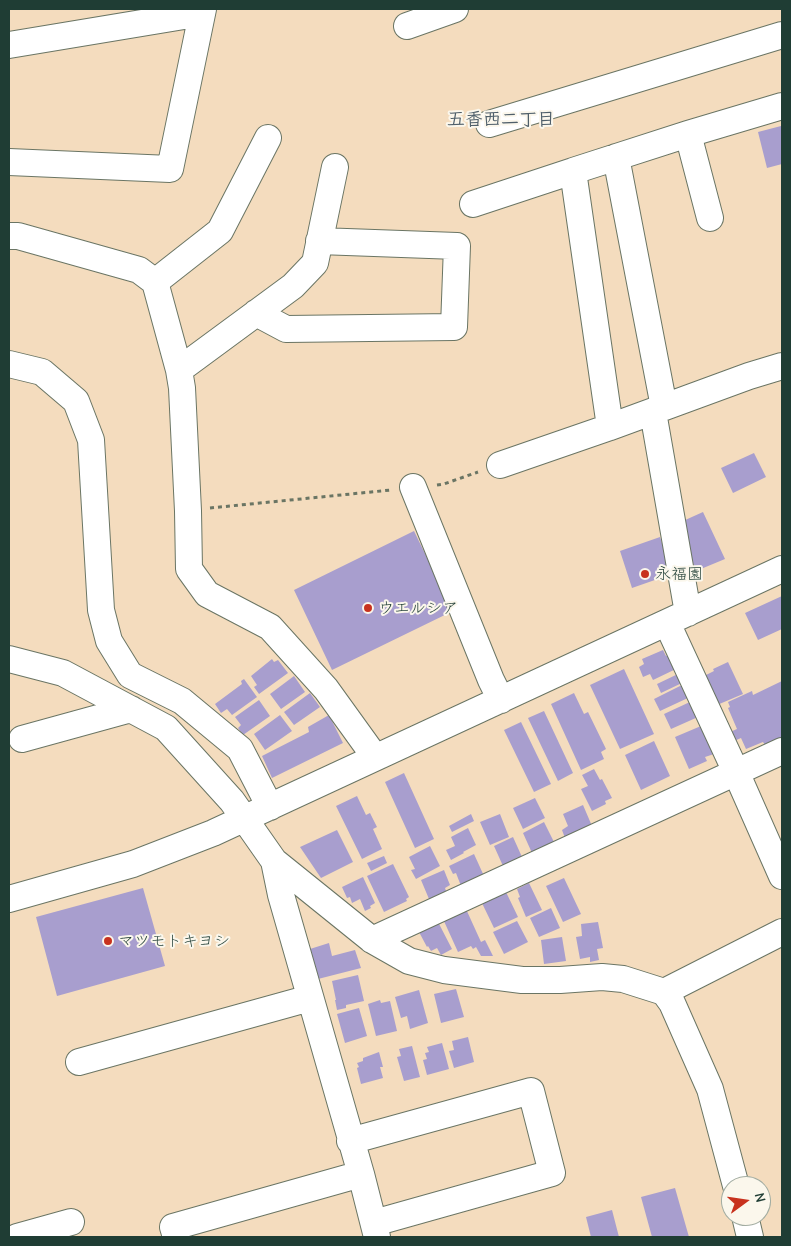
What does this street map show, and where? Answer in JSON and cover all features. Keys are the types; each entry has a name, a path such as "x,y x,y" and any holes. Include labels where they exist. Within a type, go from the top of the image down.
{"street":[{"path":"406,26 455,9"},
{"path":"9,45 202,11 170,169 9,162"},
{"path":"489,124 782,35"},
{"path":"473,204 688,134 782,106"},
{"path":"688,134 710,218"},
{"path":"155,282 220,231 268,138"},
{"path":"616,157 658,410 678,618 736,772 782,876"},
{"path":"179,370 293,286 315,264 335,167"},
{"path":"573,171 610,427"},
{"path":"9,236 18,236 139,270 155,282 179,370 182,388 189,569 207,594 270,627 326,689 375,757"},
{"path":"256,313 286,329 454,327 457,246 319,242"},
{"path":"9,364 42,372 76,401 91,440 101,610 109,641 130,674 182,701 240,749 270,807"},
{"path":"500,465 782,366"},
{"path":"413,487 491,680 501,700"},
{"path":"9,899 133,864 213,833 782,569"},
{"path":"9,659 64,673 166,728 232,801 274,861 372,940 409,961 444,970 522,980 602,977 623,979 664,992 672,1003 710,1089 733,1176"},
{"path":"22,738 131,709"},
{"path":"372,940 782,751"},
{"path":"274,861 281,895 350,1142 376,1230 552,1173 531,1091 350,1142"},
{"path":"664,992 782,932"},
{"path":"79,1062 310,998"},
{"path":"176,1237 173,1227 360,1174"},
{"path":"17,1237 71,1222"}],"path":[{"path":"188,510 444,484 500,465"}],"building":[{"path":"781,126 782,164 767,168 758,132"},
{"path":"754,453 766,477 733,493 721,468"},
{"path":"703,512 725,559 696,571 688,550 683,521"},
{"path":"414,531 453,611 332,670 294,590"},
{"path":"660,537 672,574 632,588 620,551"},
{"path":"782,596 782,629 758,640 745,613"},
{"path":"663,650 666,656 672,654 678,668 653,680 650,674 643,677 639,667 644,664 642,659"},
{"path":"272,659 274,662 278,660 288,673 259,694 254,687 257,685 251,676"},
{"path":"728,662 743,694 717,705 704,676 714,671 713,669"},
{"path":"624,669 654,734 620,749 590,685"},
{"path":"680,673 684,682 661,693 657,684"},
{"path":"294,676 305,692 281,709 270,694"},
{"path":"244,679 257,697 232,715 227,709 221,713 215,704 242,684 241,681"},
{"path":"782,681 782,738 765,745 763,742 746,749 741,738 734,741 730,732 737,729 728,708 730,707 728,702 752,691 753,695"},
{"path":"684,684 690,697 660,711 654,699"},
{"path":"310,693 320,707 294,725 284,712"},
{"path":"574,693 584,714 588,712 606,749 601,752 604,759 581,770 551,704"},
{"path":"259,700 270,716 243,735 238,728 241,725 235,717"},
{"path":"692,701 698,717 671,729 664,714"},
{"path":"544,711 573,773 558,781 528,718"},
{"path":"280,715 292,731 265,750 254,734"},
{"path":"329,715 343,743 272,778 262,756 309,732 308,727"},
{"path":"521,722 551,784 534,792 504,730"},
{"path":"701,726 714,754 705,757 707,761 689,769 675,737"},
{"path":"654,741 670,776 641,790 625,755"},
{"path":"594,769 600,780 602,779 612,798 605,801 606,804 592,811 581,789 588,786 582,775"},
{"path":"404,773 434,839 415,848 385,782"},
{"path":"357,796 366,815 370,813 377,827 373,829 382,849 362,859 336,806"},
{"path":"535,798 545,818 523,829 513,808"},
{"path":"583,805 592,826 565,838 562,830 568,826 563,814"},
{"path":"471,814 474,821 452,832 449,826"},
{"path":"500,814 509,837 490,845 480,822"},
{"path":"544,822 554,842 532,853 523,833"},
{"path":"468,828 476,845 451,860 446,850 455,846 451,837"},
{"path":"337,830 353,862 321,878 300,847"},
{"path":"513,837 522,857 503,866 494,846"},
{"path":"430,846 440,866 416,879 411,870 415,869 409,857"},
{"path":"474,854 484,876 461,886 456,873 453,874 449,866"},
{"path":"384,856 387,863 371,871 367,863"},
{"path":"393,864 409,897 406,899 407,901 384,912 367,876"},
{"path":"444,870 450,885 445,888 446,891 429,899 421,880"},
{"path":"363,877 375,903 365,911 360,899 352,903 350,897 347,898 342,887"},
{"path":"564,878 581,914 563,922 546,886"},
{"path":"529,883 542,910 526,917 518,898 520,897 517,889"},
{"path":"143,888 165,966 57,996 36,917"},
{"path":"506,892 518,917 494,928 481,901 496,893 498,897"},
{"path":"551,908 560,928 539,937 530,918"},
{"path":"466,909 481,942 485,940 493,956 481,956 476,947 473,949 471,946 458,952 443,919"},
{"path":"437,920 452,949 441,955 437,948 431,951 427,947 419,932"},
{"path":"517,921 528,942 504,954 493,932"},
{"path":"598,922 603,948 597,949 599,960 590,962 590,957 580,959 576,937 582,936 581,924"},
{"path":"562,937 566,961 544,964 541,940"},
{"path":"329,943 332,956 355,950 361,968 318,979 310,949"},
{"path":"358,975 364,1001 346,1005 346,1008 337,1010 332,981"},
{"path":"456,989 464,1017 441,1023 434,994"},
{"path":"419,990 428,1023 410,1029 407,1016 401,1018 395,997"},
{"path":"380,1000 381,1003 390,1001 397,1031 376,1036 368,1004"},
{"path":"359,1008 367,1036 345,1043 337,1014"},
{"path":"468,1037 474,1062 454,1068 449,1051 454,1050 452,1041"},
{"path":"442,1043 449,1069 427,1075 423,1060 427,1059 425,1053 429,1052 427,1047"},
{"path":"412,1046 420,1077 404,1081 397,1057 401,1056 399,1049"},
{"path":"379,1052 383,1067 380,1067 383,1078 361,1084 357,1063 363,1061 363,1058"},
{"path":"675,1188 689,1237 652,1237 641,1197"},
{"path":"612,1210 619,1237 591,1237 586,1217"}],"place":[{"name":"永福園","path":"645,574"},
{"name":"ウエルシア","path":"368,608"},
{"name":"マツモトキヨシ","path":"108,941"}],"district":[{"name":"五香西二丁目","path":"501,120"}]}
